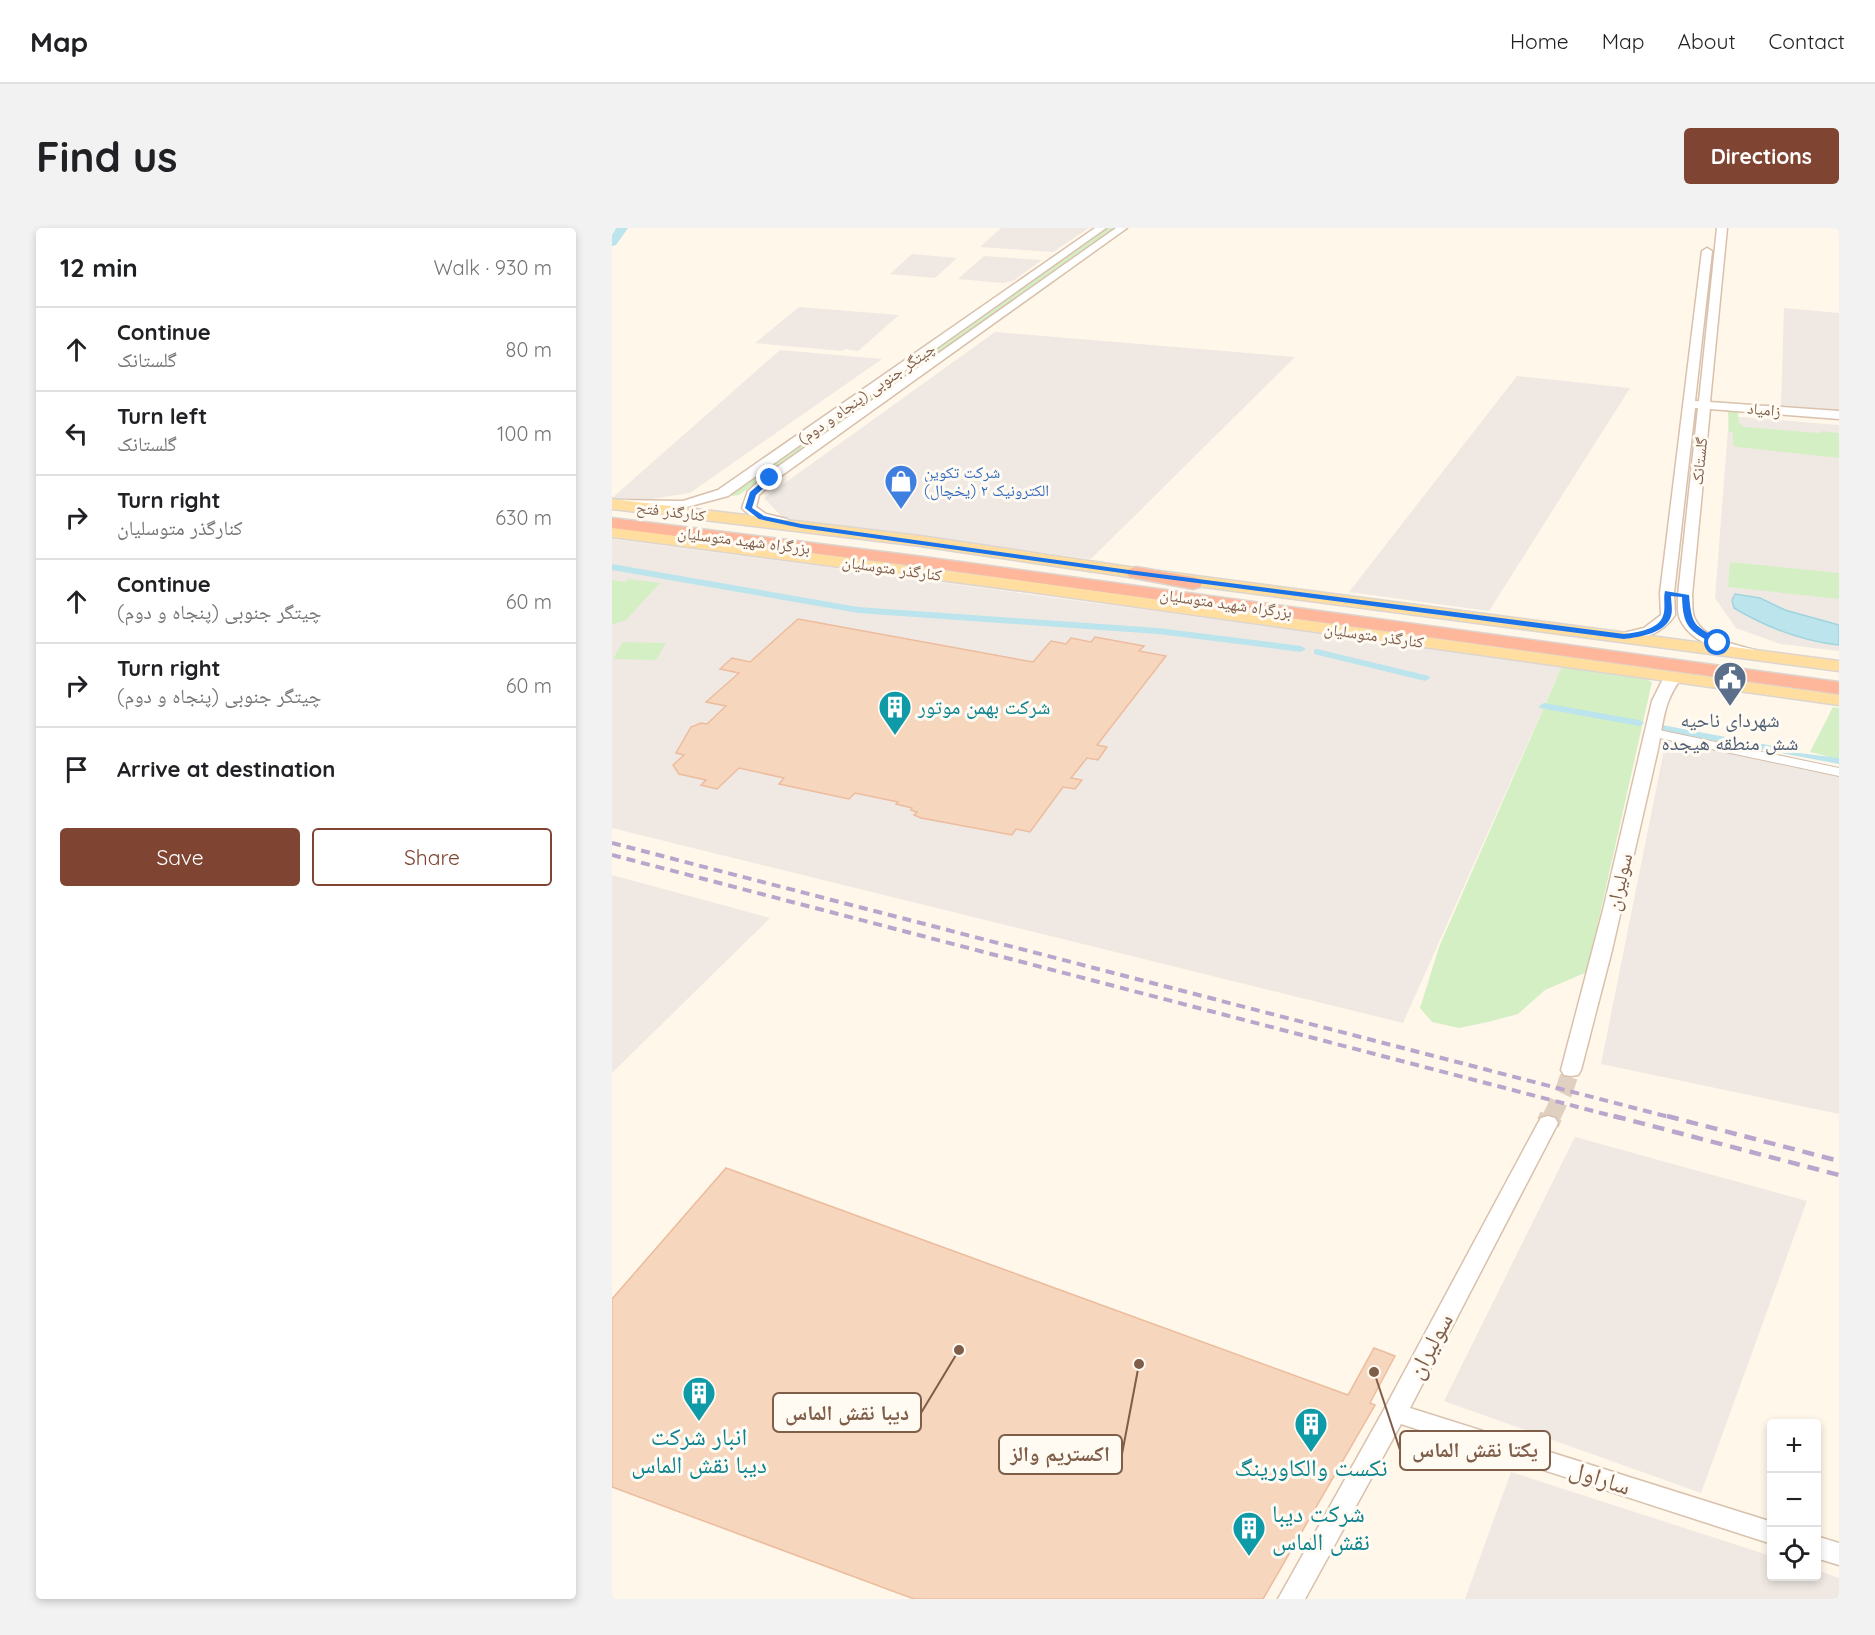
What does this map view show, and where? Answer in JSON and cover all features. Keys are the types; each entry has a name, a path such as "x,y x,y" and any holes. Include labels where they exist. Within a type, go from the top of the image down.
{"highway":[{"name":"بزرگراه شهید متوسلیان","path":"612,514 1286,606 1839,688"},
{"name":"بزرگراه شهید متوسلیان","path":"612,523 1839,676"},
{"path":"1136,573 1286,606 1430,642"}],"main road":[{"name":"چیتگر جنوبی (پنجاه و دوم)","path":"612,504 654,506 692,504 705,502 723,493 1101,228"},
{"name":"چیتگر جنوبی (پنجاه و دوم)","path":"753,494 780,471 1122,228"},
{"name":"گلستانک","path":"1624,637 1645,633 1664,622 1668,615 1667,593 1710,228"},
{"name":"گلستانک","path":"1722,228 1685,595 1687,618 1698,632 1718,643 1752,654"},
{"name":"زامیاد","path":"1689,404 1839,415"},
{"path":"723,493 734,499 753,494"},
{"path":"753,494 749,508 754,514 801,526"},
{"name":"کنارگذر فتح","path":"612,504 801,526"},
{"name":"کنارگذر متوسلیان","path":"801,526 1136,573 1839,666"},
{"name":"کنارگذر فتح","path":"612,534 658,538"},
{"name":"کنارگذر متوسلیان","path":"658,538 1430,642 1839,700"},
{"path":"1667,593 1685,595"},
{"path":"1646,674 1654,678 1660,692 1674,677"},
{"name":"سولیران","path":"1571,1070 1599,971 1654,733 1660,692"},
{"name":"سولیران","path":"1291,1599 1395,1413 1548,1123"},
{"name":"ساراول","path":"1395,1413 1767,1531"},
{"path":"1821,1549 1839,1554"}],"street":[{"path":"1654,733 1839,772"}],"shaded area":[{"path":"1001,228 1089,228 1053,252 980,247"},
{"path":"912,254 957,258 935,278 890,274"},
{"path":"984,256 1042,260 1013,281 1003,283 958,279"},
{"path":"799,307 899,315 858,351 755,343"},
{"path":"1784,308 1839,313 1839,411 1781,407"},
{"path":"995,332 1295,357 1091,559 783,518 764,498"},
{"path":"780,350 882,359 690,493 639,501 612,498"},
{"path":"1517,376 1630,388 1489,611 1349,592"},
{"path":"1729,416 1839,425 1839,651 1780,644 1736,628 1715,598"},
{"path":"612,539 1562,666 1403,1023 612,828"},
{"path":"1666,740 1839,776 1839,1114 1601,1064"},
{"path":"612,875 770,918 612,1073"},
{"path":"1575,1137 1807,1201 1701,1493 1444,1401"},
{"path":"1511,1472 1767,1555 1767,1581 1821,1581 1821,1571 1839,1578 1839,1599 1465,1599"}],"green space":[{"path":"1108,228 1117,228 739,495 732,496 732,494"},
{"path":"1728,411 1738,411 1739,423 1744,427 1839,433 1839,458 1737,447 1733,445 1733,432 1729,432"},
{"path":"1730,562 1839,573 1839,599 1728,587"},
{"path":"629,579 660,583 626,620 612,625 612,580 625,582"},
{"path":"623,642 666,643 656,660 613,659"},
{"path":"1562,666 1646,679 1652,682 1587,972 1545,990 1518,1014 1459,1028 1432,1022 1420,1008 1439,947"},
{"path":"1833,707 1839,708 1839,759 1810,752"}],"water":[{"path":"1735,594 1760,598 1785,610 1839,625 1839,645 1798,637 1759,621 1734,608 1732,600"}],"building":[{"name":"شركت بهمن موتور","path":"798,619 1033,662 1051,641 1066,644 1071,638 1091,642 1095,637 1144,646 1139,651 1166,656 1097,745 1107,747 1098,760 1087,758 1071,778 1082,780 1075,789 1063,787 1030,832 1016,829 1012,835 921,818 914,815 917,812 911,810 912,808 896,804 898,802 855,793 849,799 779,784 784,778 739,768 717,789 701,785 706,780 679,774 673,765 684,755 676,753 691,727 701,723 707,724 726,706 706,702 739,673 720,669 732,658 750,662"},
{"path":"726,1168 1348,1395 1374,1348 1395,1356 1370,1403 1375,1405 1263,1599 914,1599 612,1487 612,1299"}],"waterway":[{"path":"612,243 622,228"},
{"path":"612,567 858,610 1158,631 1301,649"},
{"path":"1317,652 1425,678"},
{"path":"1544,706 1639,723"},
{"path":"1662,728 1672,730"},
{"path":"1678,731 1794,753"},
{"path":"1803,755 1839,761"}],"tunnel":[{"path":"1551,1118 1571,1070"},
{"path":"1548,1123 1551,1116"}],"railway":[{"path":"612,843 1673,1118"},
{"path":"612,855 1620,1118"},
{"path":"1614,1116 1839,1175"},
{"path":"1667,1116 1839,1161"}],"place":[{"name":"شرکت تکوین الکترونیک ۲ (یخچال)","path":"901,510"},
{"name":"شهردای ناحیه شش منطقه هیجده","path":"1730,707"},
{"name":"شركت بهمن موتور","path":"895,736"},
{"name":"دیبا نقش الماس","path":"959,1350"},
{"name":"اکستریم والز","path":"1139,1364"},
{"name":"یکتا نقش الماس","path":"1374,1372"},
{"name":"انبار شرکت دیبا نقش الماس","path":"699,1422"},
{"name":"نکست والکاورینگ","path":"1311,1453"},
{"name":"شرکت دیبا نقش الماس","path":"1249,1557"}],"route":[{"path":"770,478 753,494 749,508 761,518 801,526 1136,573 1624,637 1645,633 1664,622 1668,615 1667,593 1685,595 1687,618 1698,632 1718,643"}]}
